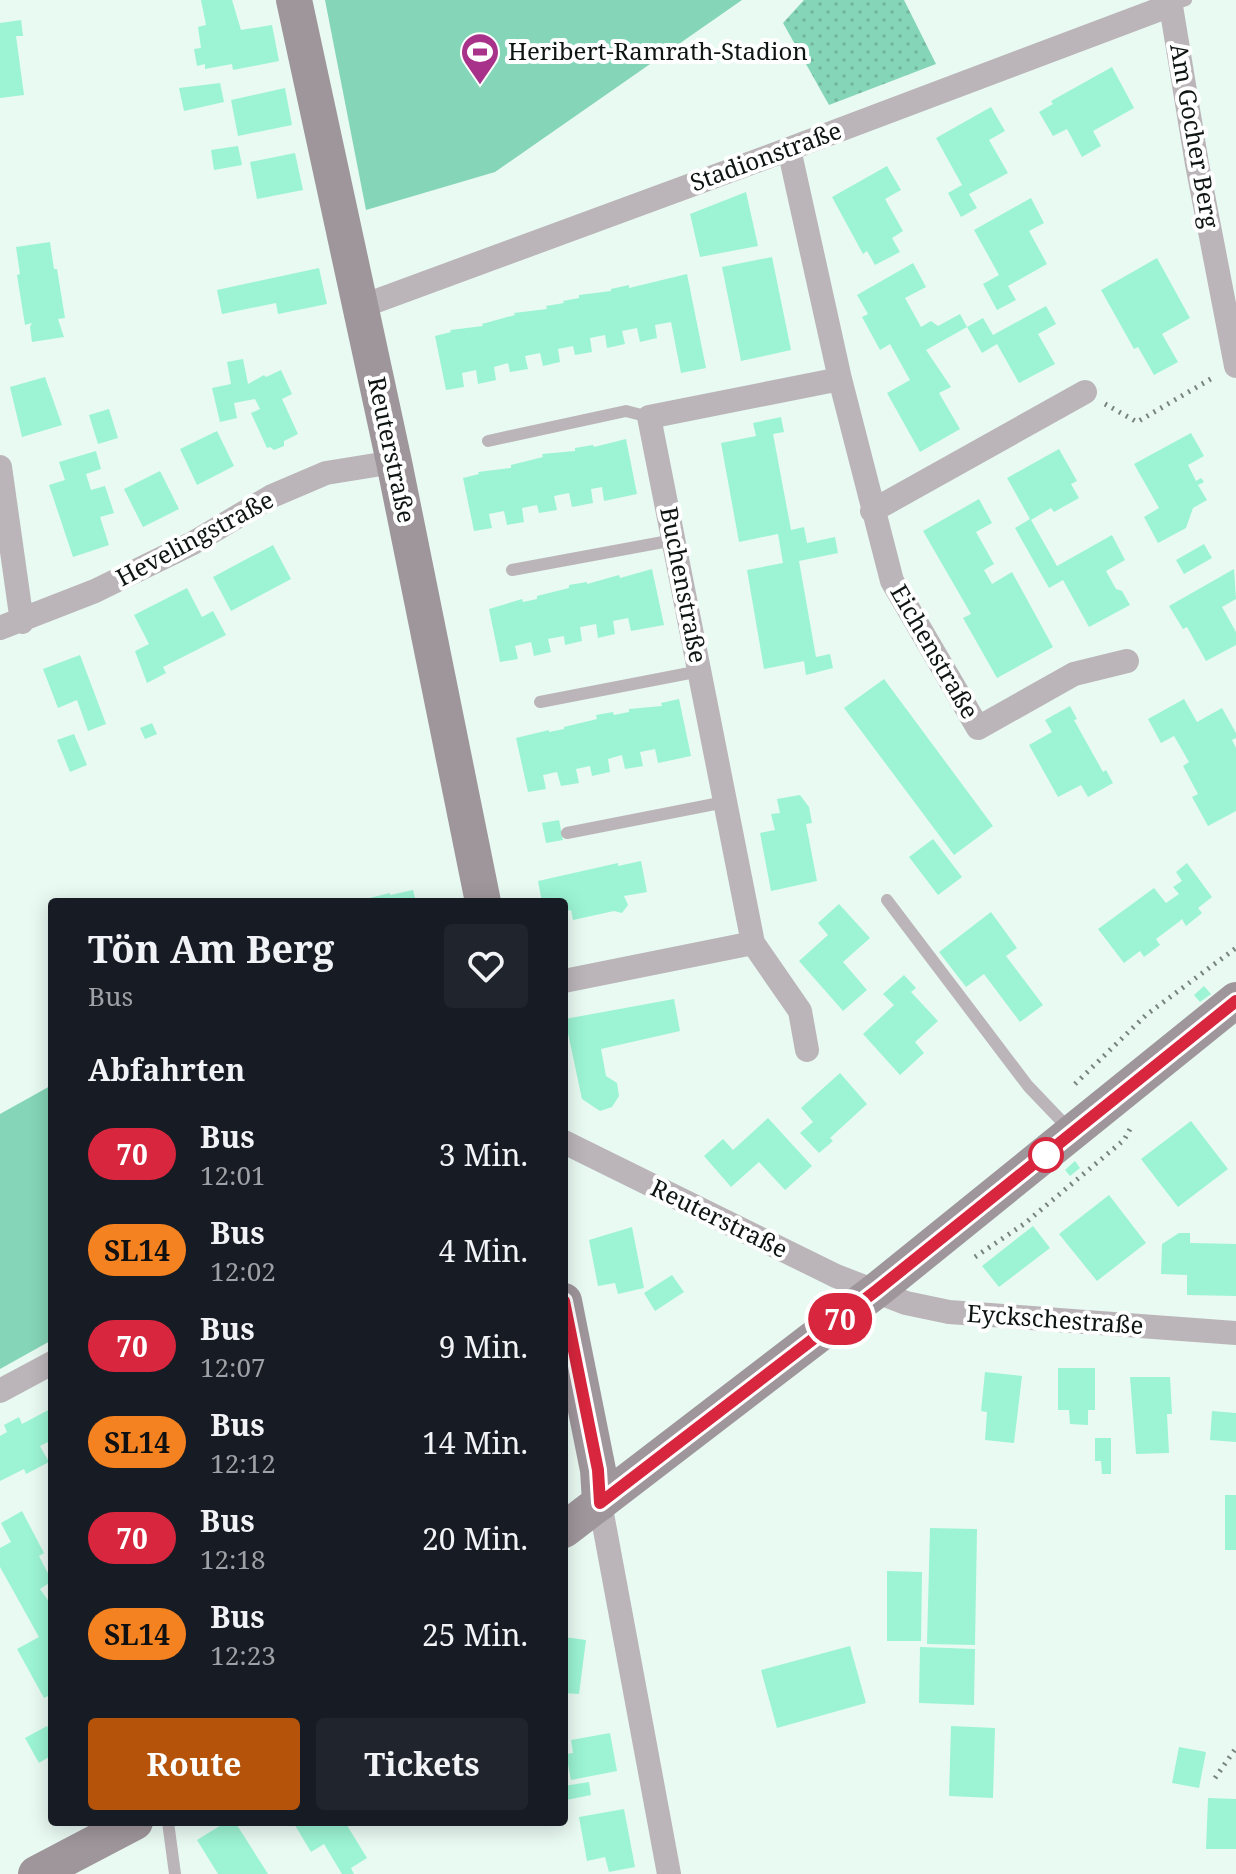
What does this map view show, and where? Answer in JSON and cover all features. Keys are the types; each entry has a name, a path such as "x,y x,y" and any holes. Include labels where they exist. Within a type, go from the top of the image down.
{"street":[{"name":"Reuterstraße","path":"294,0 394,462 482,898"},
{"name":"Stadionstraße","path":"360,307 1176,2"},
{"name":"Am Gocher Berg","path":"1176,2 1197,164 1236,365"},
{"name":"Eichenstraße","path":"789,149 840,379 892,581 978,728 1074,674 1127,661"},
{"path":"649,417 840,379"},
{"path":"872,511 1085,392"},
{"name":"Buchenstraße","path":"649,417 753,943 800,1011 807,1050"},
{"name":"Hevelingstraße","path":"11,625 95,591 165,557 272,496 326,473 394,462"},
{"path":"0,467 11,625"},
{"path":"568,980 753,943"},
{"path":"568,1527 877,1290 1061,1120 1236,1000"},
{"name":"Reuterstraße","path":"568,1144 836,1276 877,1290"},
{"name":"Eyckschestraße","path":"877,1290 906,1303 949,1312 1236,1333"},
{"path":"568,1321 598,1470 600,1503 669,1874"},
{"path":"0,1391 48,1365"},
{"path":"36,1874 127,1826"}],"lane":[{"path":"488,441 626,411 649,417"},
{"path":"512,570 674,540"},
{"path":"540,702 700,671"},
{"path":"567,833 725,802"},
{"path":"887,900 1028,1086 1061,1120"},
{"path":"169,1826 175,1874"}],"path":[{"path":"1085,392 1137,422 1236,365"},
{"path":"1061,1120 1146,1015 1236,948"},
{"path":"1215,1778 1236,1748"}],"green space":[{"name":"Heribert-Ramrath-Stadion","path":"325,0 742,0 495,172 366,210"},
{"path":"804,0 904,0 936,64 829,105 783,23"},
{"path":"48,1087 48,1342 0,1369 0,1114"}],"building":[{"path":"201,0 232,0 241,30 272,25 279,61 233,70 232,64 205,69 205,64 197,66 194,49 201,48 198,27 206,25"},
{"path":"21,20 23,36 16,36 24,95 0,98 0,23"},
{"path":"1112,67 1134,108 1093,131 1101,146 1082,157 1067,129 1053,136 1039,112 1053,104 1051,101"},
{"path":"220,83 224,102 184,111 179,88"},
{"path":"285,88 292,125 238,136 231,100"},
{"path":"991,107 1005,131 989,140 1008,173 969,194 977,208 961,217 948,193 962,185 936,138"},
{"path":"238,146 242,165 214,170 211,150"},
{"path":"295,153 303,190 257,199 250,162"},
{"path":"887,166 901,190 885,199 903,231 892,238 900,252 875,265 867,251 863,254 832,197"},
{"path":"746,192 758,246 700,257 690,214"},
{"path":"1031,198 1044,223 1029,231 1047,264 1008,286 1016,300 997,310 983,284 999,275 974,230"},
{"path":"50,242 65,318 58,319 64,337 32,342 32,323 25,325 16,247"},
{"path":"772,257 791,350 741,361 722,267"},
{"path":"1157,258 1190,318 1162,334 1178,362 1154,375 1138,347 1134,349 1101,290"},
{"path":"913,263 926,287 905,298 921,327 931,321 938,326 960,314 967,327 926,350 951,387 939,393 960,429 920,452 887,393 910,380 890,344 880,350 862,317 868,314 857,295"},
{"path":"319,268 327,304 278,314 276,303 222,314 217,290"},
{"path":"687,274 706,368 681,373 671,322 655,325 657,338 640,342 637,328 622,331 625,344 607,348 605,335 590,338 592,352 575,355 573,346 558,349 560,362 543,366 540,353 525,356 528,369 510,372 508,363 494,367 496,380 478,384 476,370 462,373 464,387 446,390 435,336 450,330 483,326 514,313 547,309 546,306 579,298 579,295 629,285 629,288"},
{"path":"1046,306 1056,324 1038,334 1055,364 1019,383 997,344 982,353 967,327 983,318 993,335"},
{"path":"243,359 248,384 281,370 292,394 282,399 298,434 284,441 284,446 274,450 267,448 251,413 260,409 255,399 234,403 237,418 220,422 212,388 231,384 227,362"},
{"path":"45,377 62,425 22,437 10,387"},
{"path":"109,409 118,438 98,444 89,415"},
{"path":"781,417 784,432 773,434 791,530 804,527 807,543 835,537 838,553 799,561 816,657 830,654 833,668 806,675 804,661 764,669 747,570 783,563 778,534 739,542 721,443 756,436 753,423"},
{"path":"217,431 234,466 197,485 180,449"},
{"path":"1191,433 1204,456 1188,465 1196,481 1201,478 1204,482 1198,485 1207,500 1193,508 1186,528 1158,543 1144,517 1159,508 1134,464"},
{"path":"626,439 637,494 604,501 602,487 591,489 593,503 572,507 569,493 554,496 557,510 539,513 537,505 522,508 524,522 507,525 504,511 489,514 492,528 474,531 463,478 478,472 511,468 511,465 543,457 542,454 575,451 575,448"},
{"path":"1059,449 1077,481 1071,484 1079,498 1054,512 1051,508 1031,520 1057,566 1112,535 1125,560 1106,571 1130,605 1089,627 1063,580 1049,588 1015,528 1030,519 1007,478"},
{"path":"96,451 101,469 86,474 91,490 105,486 114,513 100,517 109,545 73,557 49,485 65,480 59,462"},
{"path":"160,471 179,509 143,527 124,489"},
{"path":"979,499 992,523 976,532 994,564 984,570 992,584 1012,572 1053,647 997,678 963,618 971,614 923,531"},
{"path":"1204,544 1212,558 1184,574 1176,560"},
{"path":"273,545 291,579 231,611 213,577"},
{"path":"652,569 664,625 631,631 628,618 613,621 615,634 598,638 596,624 580,627 582,641 565,645 564,636 548,639 551,652 534,656 531,642 515,646 518,659 500,662 489,609 522,599 523,602 537,599 537,596 569,588 569,585 587,584 619,575 620,578"},
{"path":"1234,569 1236,599 1222,607 1236,632 1236,645 1206,661 1187,627 1183,629 1169,606"},
{"path":"187,588 202,617 213,611 226,635 163,667 166,673 147,683 135,651 149,644 134,615"},
{"path":"80,655 106,724 88,731 77,700 58,708 43,669"},
{"path":"884,679 993,826 954,855 844,708"},
{"path":"679,699 691,756 658,763 655,749 640,752 643,766 625,769 622,755 608,759 610,772 592,776 590,766 576,769 579,783 561,786 557,772 543,775 546,789 528,792 516,738 564,729 597,719 596,715 613,712 614,715 629,712 629,709 662,706 661,703"},
{"path":"1184,699 1197,722 1222,708 1236,733 1236,738 1232,740 1236,748 1236,811 1208,826 1192,797 1198,794 1183,766 1189,762 1174,736 1161,743 1148,719"},
{"path":"1070,706 1077,719 1074,720 1103,772 1106,770 1113,783 1088,797 1081,785 1058,797 1029,745 1052,732 1045,720"},
{"path":"152,723 157,734 145,739 140,728"},
{"path":"74,734 87,765 70,772 57,740"},
{"path":"800,795 809,807 812,823 806,824 817,881 771,891 760,833 775,830 771,814 780,813 777,799"},
{"path":"559,820 563,840 546,843 542,823"},
{"path":"933,839 962,877 938,895 909,857"},
{"path":"641,861 647,892 624,896 628,905 622,913 614,911 573,920 571,910 568,911 568,898 541,898 538,881 618,863 618,866"},
{"path":"1187,863 1212,897 1198,908 1202,913 1186,926 1182,919 1156,939 1160,945 1144,957 1140,951 1124,963 1098,929 1154,888 1166,903 1179,894 1173,887 1182,881 1176,872"},
{"path":"413,890 415,898 369,898"},
{"path":"839,904 870,938 843,962 867,990 843,1011 799,961 828,935 818,923"},
{"path":"991,912 1017,948 1006,956 1043,1005 1020,1022 984,974 966,987 939,952"},
{"path":"904,975 916,988 911,992 938,1021 915,1042 924,1053 900,1075 863,1034 894,1005 883,994"},
{"path":"1204,986 1211,994 1200,1002 1194,995"},
{"path":"674,999 680,1031 601,1049 606,1076 617,1083 619,1096 612,1107 600,1111 582,1099 568,1033 568,1018"},
{"path":"840,1073 867,1104 830,1138 833,1141 819,1153 800,1133 813,1122 801,1108"},
{"path":"768,1118 812,1166 785,1190 759,1162 731,1187 704,1156 723,1139 733,1150"},
{"path":"1191,1121 1228,1169 1178,1207 1141,1159"},
{"path":"1075,1161 1080,1168 1070,1176 1065,1170"},
{"path":"1109,1195 1146,1243 1097,1281 1059,1234"},
{"path":"1033,1226 1050,1248 999,1287 982,1266"},
{"path":"632,1227 644,1288 618,1294 615,1283 598,1286 589,1240"},
{"path":"1179,1233 1190,1233 1190,1243 1236,1244 1236,1296 1187,1295 1187,1275 1161,1274 1162,1244"},
{"path":"672,1275 684,1292 655,1311 644,1293"},
{"path":"1058,1368 1095,1368 1095,1410 1088,1410 1088,1425 1070,1424 1069,1410 1058,1410"},
{"path":"985,1372 1022,1376 1014,1443 985,1440 987,1412 981,1411"},
{"path":"1130,1377 1170,1377 1172,1414 1167,1414 1169,1453 1136,1454"},
{"path":"48,1410 48,1442 40,1446 48,1463 26,1474 24,1469 0,1481 0,1436 7,1432 4,1425 19,1417 22,1424"},
{"path":"1212,1411 1236,1413 1236,1442 1210,1440"},
{"path":"1095,1438 1111,1438 1111,1474 1102,1474 1101,1461 1095,1461"},
{"path":"1225,1495 1236,1495 1236,1550 1225,1550"},
{"path":"22,1511 44,1553 39,1556 48,1573 48,1584 40,1589 48,1600 48,1696 44,1698 17,1649 39,1637 0,1567 0,1548 11,1542 1,1523"},
{"path":"930,1528 977,1529 975,1645 927,1644"},
{"path":"887,1571 922,1572 921,1641 887,1641"},
{"path":"568,1638 586,1640 579,1694 568,1693"},
{"path":"850,1646 866,1703 777,1728 761,1670"},
{"path":"920,1647 975,1649 974,1705 919,1703"},
{"path":"47,1726 48,1757 39,1763 25,1738"},
{"path":"951,1726 995,1728 993,1798 949,1796"},
{"path":"610,1733 617,1771 571,1780 568,1754 573,1753 571,1740"},
{"path":"1179,1747 1206,1752 1199,1788 1172,1783"},
{"path":"589,1782 591,1795 568,1800 568,1785"},
{"path":"1208,1798 1236,1799 1236,1849 1206,1849"},
{"path":"624,1809 635,1867 609,1872 605,1857 587,1861 579,1817"},
{"path":"220,1826 238,1826 268,1874 218,1874 197,1840"},
{"path":"295,1826 347,1826 367,1858 351,1868 354,1874 342,1874 324,1844 311,1852"}],"bus line":[{"name":"70","path":"568,1321 598,1470 600,1503 877,1290 1236,1001"}],"place":[{"name":"Heribert-Ramrath-Stadion","path":"480,86"}]}
